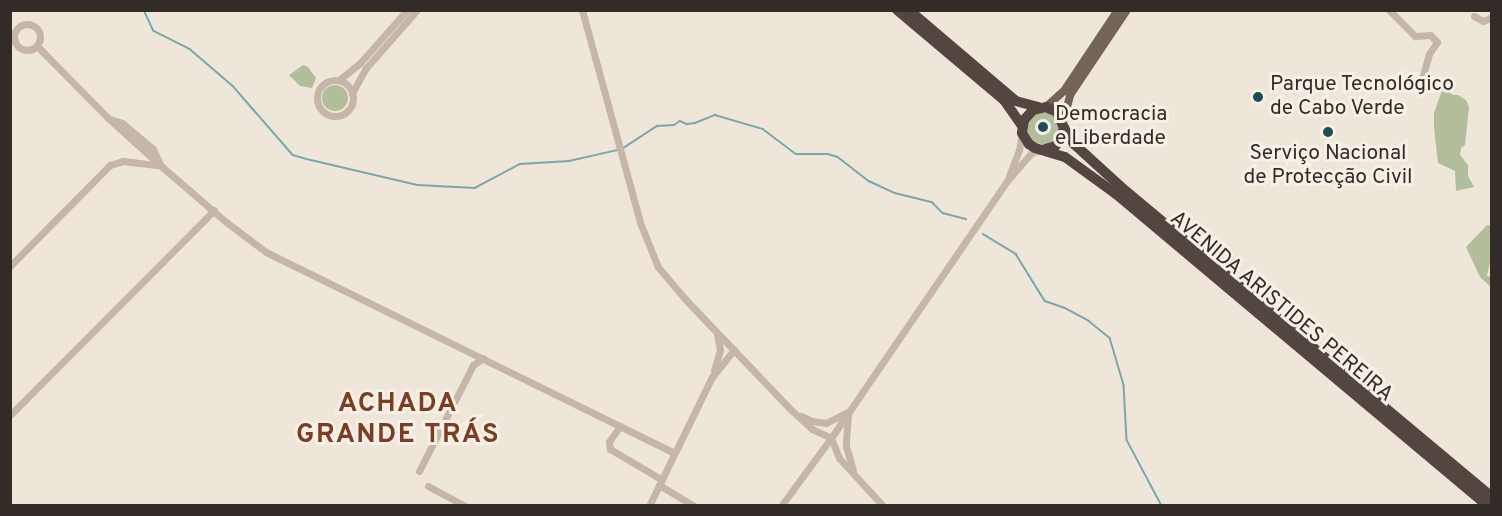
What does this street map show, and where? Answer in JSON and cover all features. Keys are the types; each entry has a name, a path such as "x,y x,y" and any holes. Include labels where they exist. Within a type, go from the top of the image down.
{"highway":[{"path":"897,10 1004,100 1029,144 1042,150 1055,146 1063,135 1064,125 1057,112 1016,101 909,10"},
{"path":"1022,130 1027,114 1042,107"},
{"name":"AVENIDA ARISTIDES PEREIRA","path":"1064,125 1074,144 1120,186 1491,497"},
{"name":"AVENIDA ARISTIDES PEREIRA","path":"1042,150 1065,157 1116,194 1488,506"}],"main road":[{"path":"1042,107 1064,91 1118,10"},
{"path":"1064,125 1070,95 1127,10"}],"street":[{"path":"406,10 360,63 339,80 325,82 318,91 317,102 323,112 333,116 344,113 351,104 352,93 366,68 417,10"},
{"path":"582,10 646,239 658,267 790,409 812,429 831,438 839,458 883,506"},
{"path":"1389,10 1415,36 1430,35 1437,42 1429,54 1422,79"},
{"path":"1474,16 1483,21 1491,17"},
{"path":"30,24 38,29 40,38 37,46 30,50 18,47 13,35 17,27 30,24"},
{"path":"37,46 108,118 161,166 266,252 673,452"},
{"path":"339,80 347,84 352,93"},
{"path":"1007,181 1019,150 1022,130"},
{"path":"782,506 1007,181 1031,153 1042,150"},
{"path":"10,266 110,165 123,161 161,166"},
{"path":"10,416 214,210"},
{"path":"649,506 673,452 712,377 720,350 714,329"},
{"path":"712,377 734,350"},
{"path":"419,471 472,365 483,358"},
{"path":"790,409 812,421 826,423 848,411"},
{"path":"848,411 846,446 858,479"},
{"path":"620,426 608,445 610,449 694,506"},
{"path":"429,486 465,506"}],"green space":[{"path":"303,65 308,67 316,78 312,88 300,86 289,75"},
{"path":"1445,82 1452,95 1458,95 1466,100 1469,107 1465,145 1461,148 1460,155 1468,165 1468,176 1474,187 1456,191 1455,171 1438,163 1434,127 1434,113"},
{"path":"335,85 344,89 348,98 344,107 335,111 326,107 322,98 326,89"},
{"path":"1043,112 1054,117 1059,128 1054,139 1043,144 1032,139 1027,128 1032,117"},
{"path":"1487,225 1491,226 1491,257 1487,276 1491,277 1491,287 1480,277 1466,247"}],"waterway":[{"path":"144,10 154,31 190,49 233,86 293,155 418,185 475,188 520,164 569,161 618,150"},
{"path":"622,149 657,126 674,125 680,121 687,124 695,123 715,115 763,129 796,154 828,154 838,157 869,181 895,193 932,202 943,213 966,219"},
{"path":"983,234 1016,254 1045,301 1065,308 1089,321 1110,338 1124,385 1127,440 1162,506"}],"place":[{"name":"Parque Tecnológico de Cabo Verde","path":"1258,97"},
{"name":"Democracia e Liberdade","path":"1043,127"},
{"name":"Serviço Nacional de Protecção Civil","path":"1328,132"}],"district":[{"name":"ACHADA GRANDE TRÁS","path":"398,420"}]}
